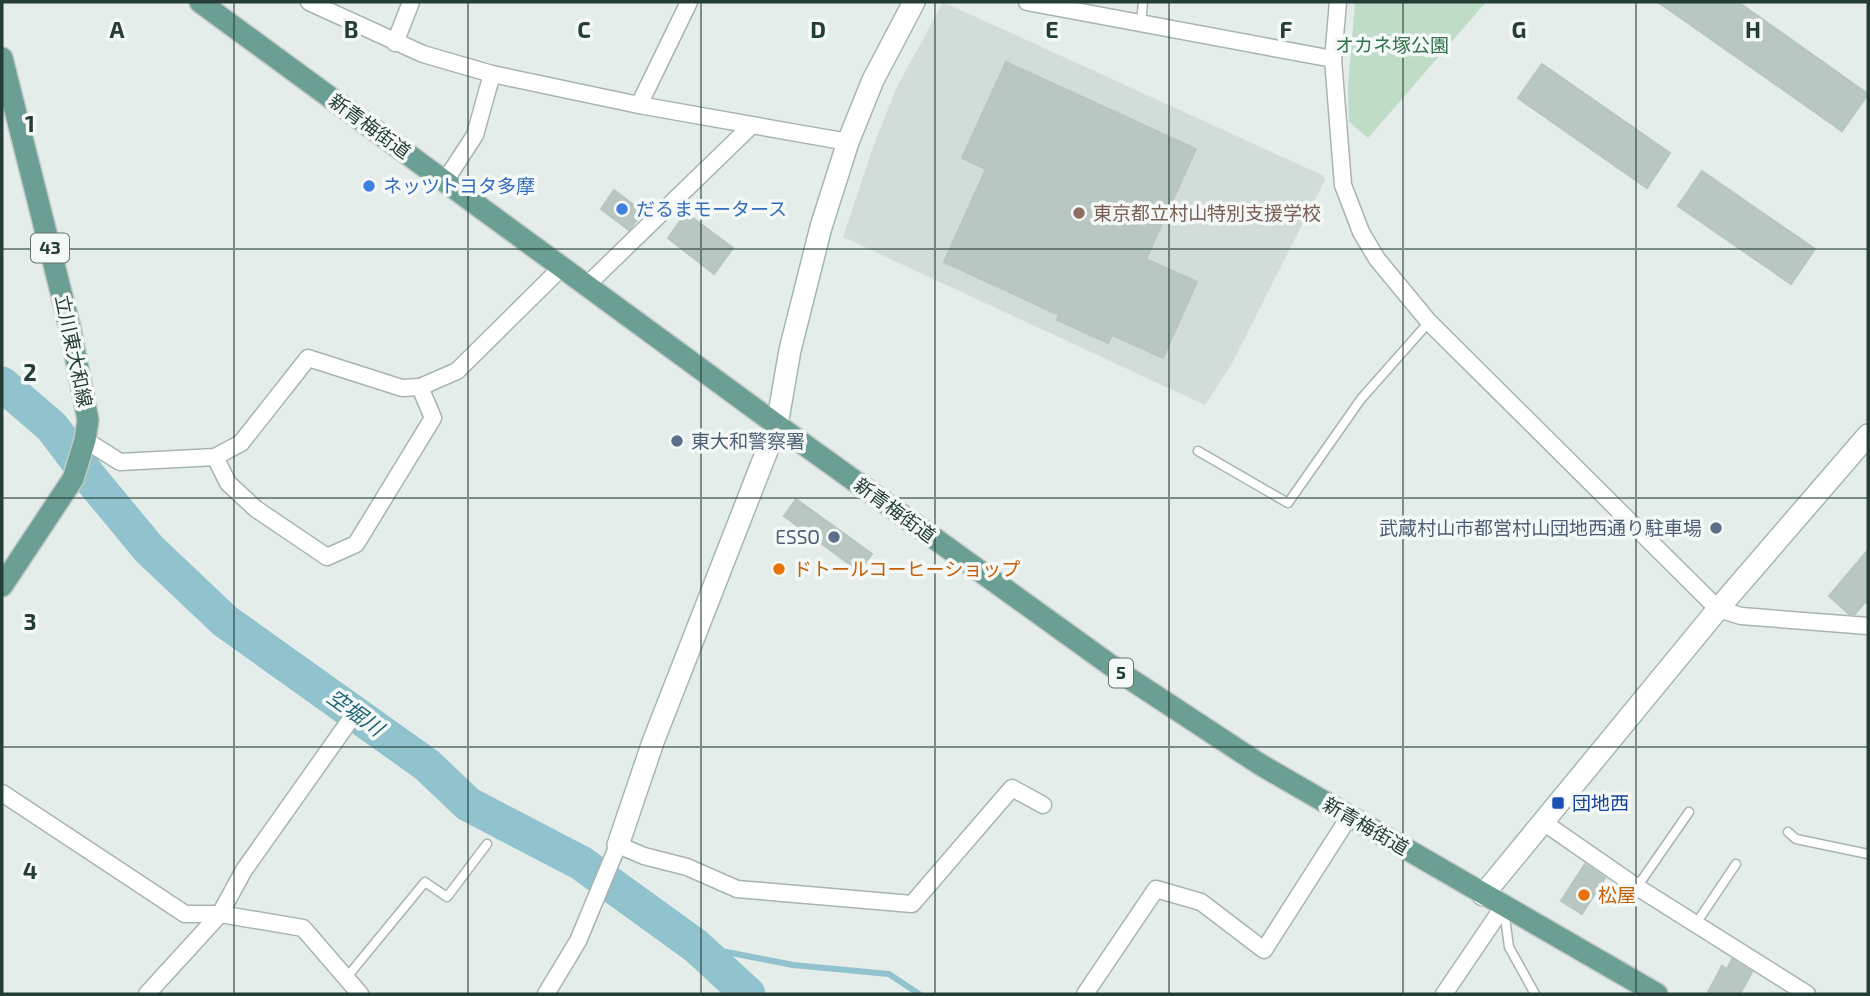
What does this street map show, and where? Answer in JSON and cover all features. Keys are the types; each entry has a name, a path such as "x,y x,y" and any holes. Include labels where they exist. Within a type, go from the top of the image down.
{"main road":[{"name":"新青梅街道","path":"200,2 1126,677 1261,765 1657,994"},
{"name":"立川東大和線","path":"2,58 71,328 88,419 85,440 73,479 2,586"}],"street":[{"path":"309,2 395,43 492,74 639,105 848,142"},
{"path":"395,43 411,2"},
{"path":"639,105 689,2"},
{"path":"546,994 578,941 615,853 653,742 777,425 802,300 821,227 848,142 873,80 914,2"},
{"path":"1027,2 1333,59"},
{"path":"1338,2 1333,59 1343,185 1361,232 1377,259 1429,322 1718,609 1741,616 1868,626"},
{"path":"445,181 475,135 492,74"},
{"path":"587,285 751,126"},
{"path":"85,440 120,462 215,457 241,443 308,358 402,388 420,387 457,371 562,267"},
{"path":"215,457 228,483 256,509 327,557 356,544 433,418 420,387"},
{"path":"1483,895 1718,609 1868,435"},
{"path":"147,994 220,914 244,870 348,723"},
{"path":"615,853 644,856 687,867 737,889 912,904 1012,788 1044,805"},
{"path":"2,793 184,914 220,914 303,928 360,994"},
{"path":"1085,994 1156,889 1201,902 1264,950 1349,817"},
{"path":"1543,822 1695,925 1807,994"},
{"path":"1444,994 1503,907"}],"lane":[{"path":"1141,23 1143,2"},
{"path":"1198,451 1288,503 1361,399 1429,322"},
{"path":"1637,887 1689,812"},
{"path":"1788,832 1796,839 1868,854"},
{"path":"347,977 425,882 447,897 487,844"},
{"path":"1695,925 1736,864"},
{"path":"1503,907 1509,947 1535,994"}],"shaded area":[{"name":"東京都立村山特別支援学校","path":"943,2 1324,176 1325,180 1231,365 1205,405 843,237 874,144 896,89"}],"green space":[{"name":"オカネ塚公園","path":"1355,2 1486,2 1368,138 1349,122 1348,87"}],"building":[{"path":"1658,2 1738,2 1868,94 1842,131"},
{"path":"1006,62 1196,149 1146,259 1197,282 1163,358 1112,335 1108,343 1057,320 1059,315 944,262 986,169 962,158"},
{"path":"1542,64 1670,153 1647,188 1518,98"},
{"path":"1702,171 1815,249 1791,284 1678,206"},
{"path":"614,190 643,212 629,230 601,209"},
{"path":"686,213 733,248 714,274 668,238"},
{"path":"796,499 872,554 859,571 784,516"},
{"path":"1868,550 1868,599 1855,614 1849,614 1829,596"},
{"path":"1585,864 1605,878 1582,914 1561,901"},
{"path":"1732,959 1752,972 1740,994 1707,994 1722,966 1727,969"}],"waterway":[{"name":"空堀川","path":"2,384 52,427 149,549 225,621 427,765 468,804 581,863 696,946 748,994"},
{"path":"696,946 793,965 889,974 919,994"}],"place":[{"name":"ネッツトヨタ多摩","path":"369,186"},
{"name":"だるまモータース","path":"622,209"},
{"name":"東京都立村山特別支援学校","path":"1079,213"},
{"name":"東大和警察署","path":"677,441"},
{"name":"武蔵村山市都営村山団地西通り駐車場","path":"1716,528"},
{"name":"ESSO","path":"834,537"},
{"name":"ドトールコーヒーショップ","path":"779,569"},
{"name":"団地西","path":"1558,803"},
{"name":"松屋","path":"1584,895"}]}
